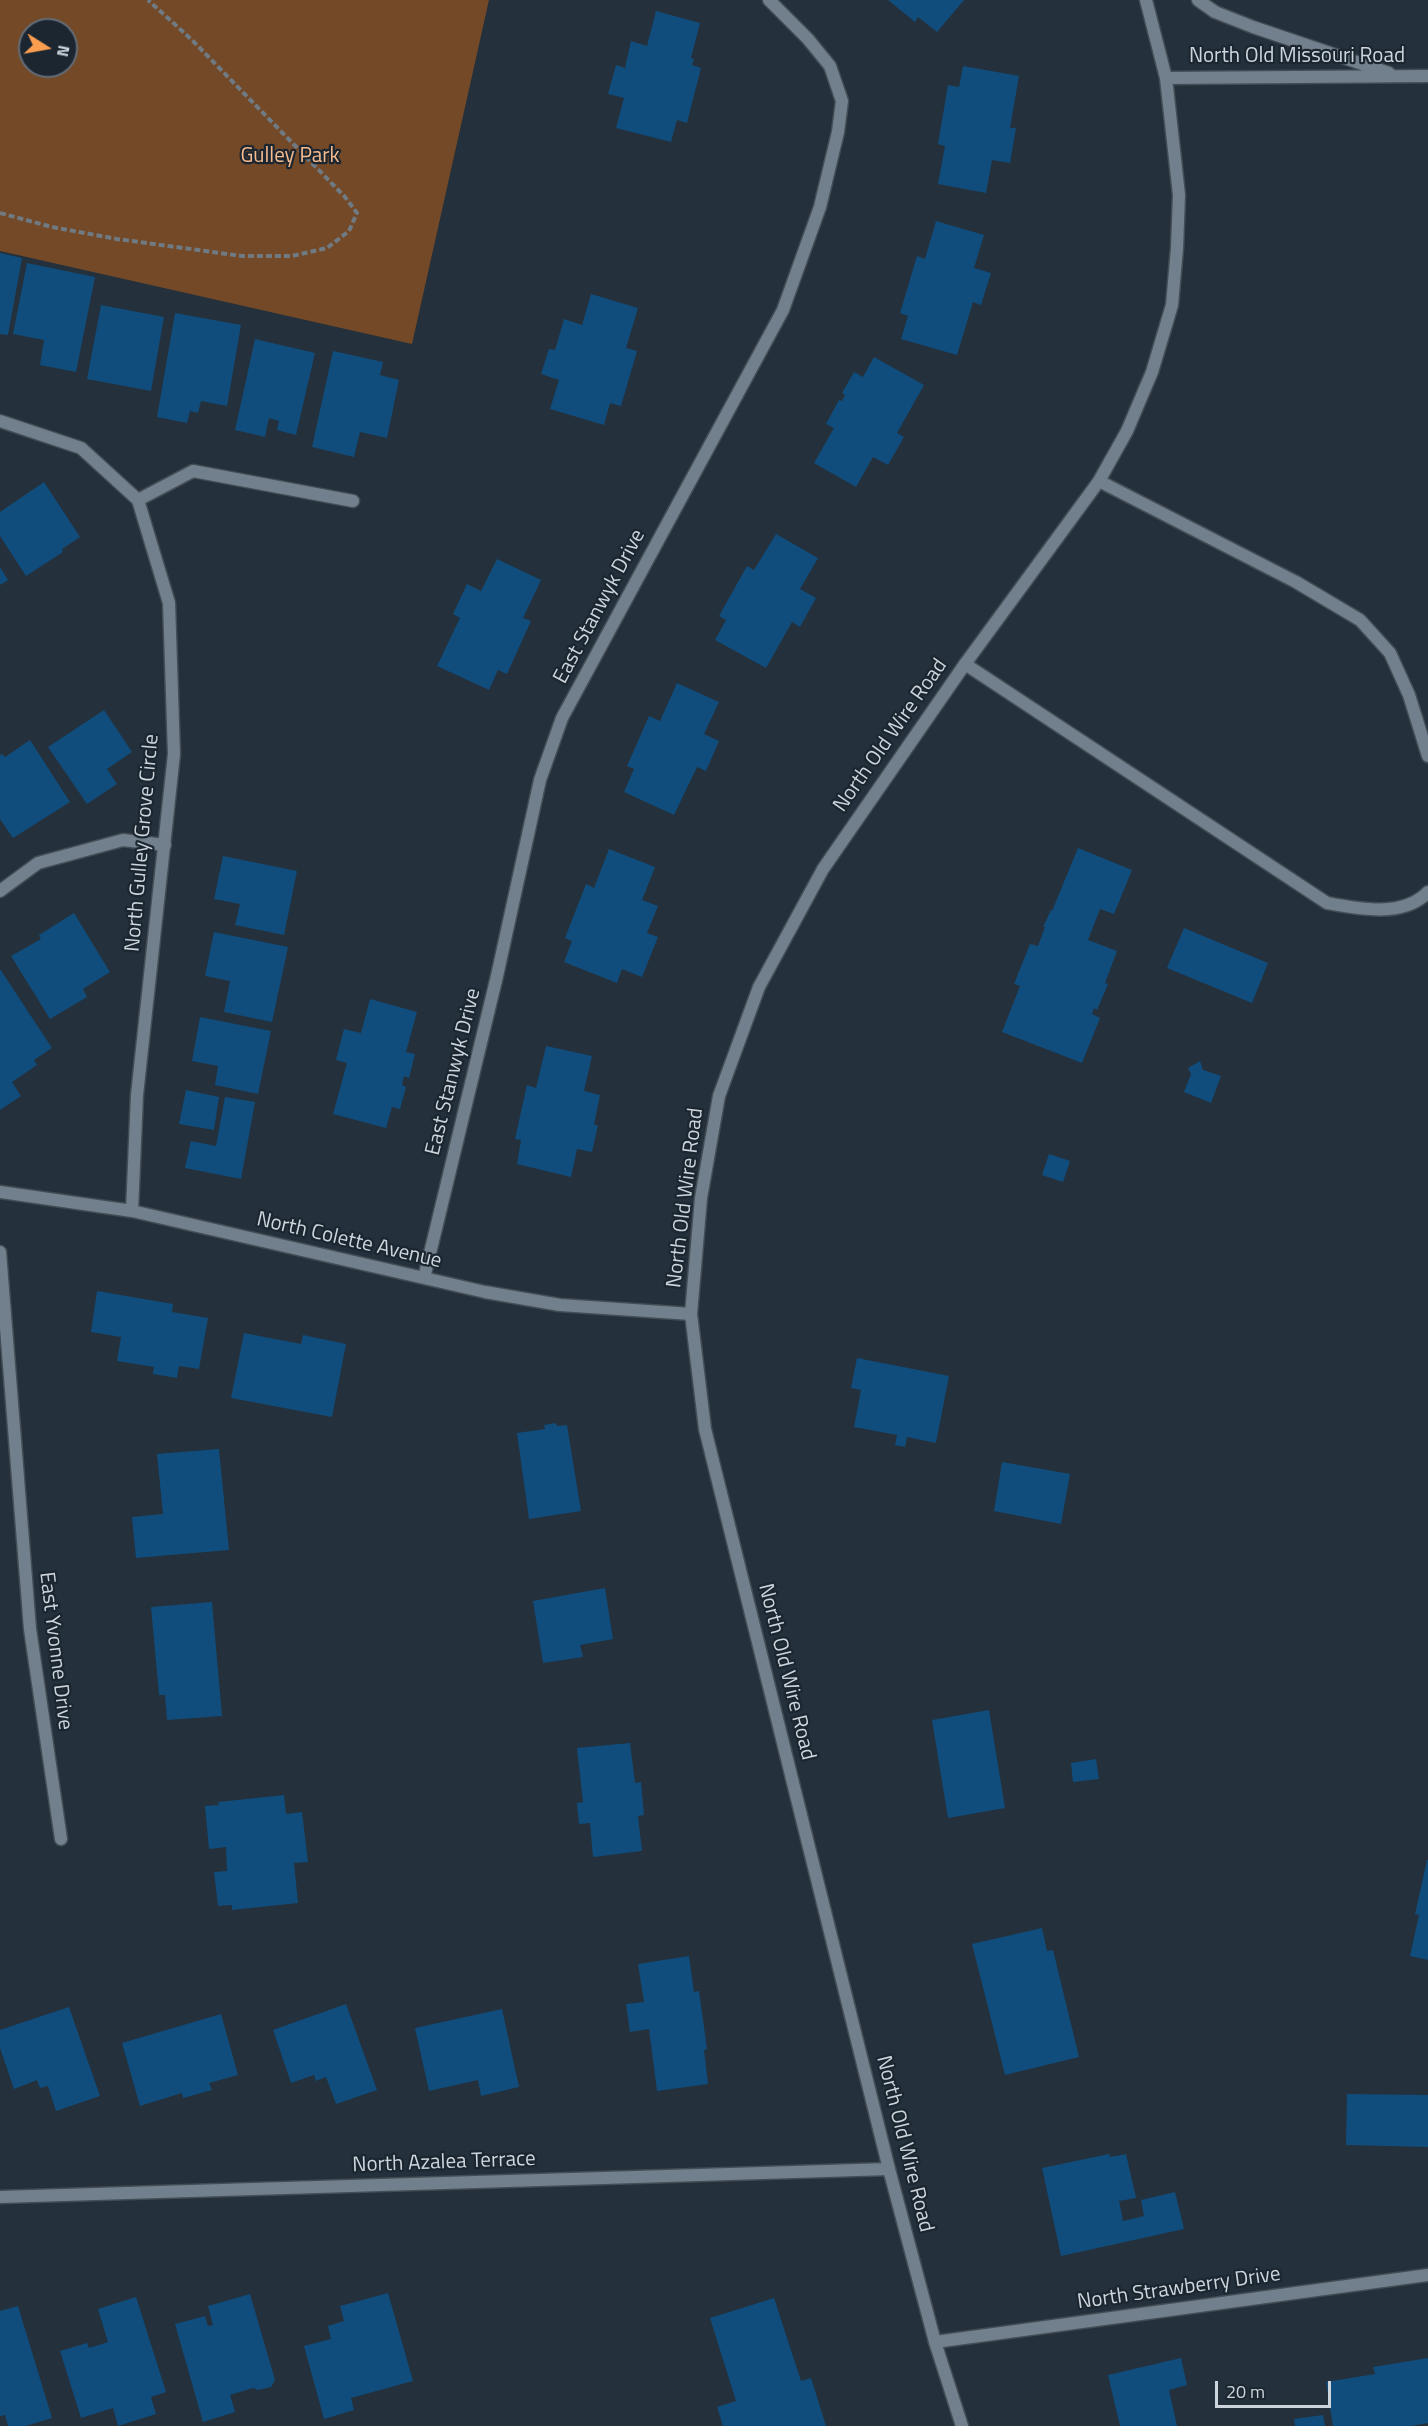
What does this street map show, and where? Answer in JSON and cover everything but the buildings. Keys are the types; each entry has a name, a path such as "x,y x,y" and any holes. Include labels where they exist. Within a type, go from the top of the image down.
{"street":[{"name":"East Stanwyk Drive","path":"424,1278 497,976 540,780 562,718 783,310 820,207 838,132 842,101 830,66 808,39 769,0"},
{"name":"North Old Wire Road","path":"962,2426 935,2342 889,2169 705,1429 691,1314 701,1198 719,1096 759,987 823,869 965,663 1099,481 1128,431 1152,372 1172,305 1179,195 1166,78 1146,0"},
{"path":"1198,0 1215,12 1253,27 1399,76"},
{"name":"North Old Missouri Road","path":"1166,78 1428,76"},
{"path":"0,421 81,448 138,500 193,471 353,501"},
{"path":"1099,481 1296,582 1360,620 1390,653 1409,695 1428,756"},
{"name":"North Gulley Grove Circle","path":"132,1211 137,1095 174,754 169,603 138,500"},
{"path":"965,663 1327,903 1360,909 1390,909 1421,900 1428,892"},
{"path":"0,891 38,863 123,840 165,845"},
{"name":"North Colette Avenue","path":"0,1192 132,1211 424,1278 560,1305 691,1314"},
{"name":"East Yvonne Drive","path":"0,1252 30,1629 61,1839"},
{"name":"North Azalea Terrace","path":"0,2197 889,2169"},
{"name":"North Strawberry Drive","path":"935,2342 1428,2275"}],"path":[{"path":"0,213 52,227 117,239 242,256 292,256 327,248 349,231 357,213 345,197 192,40 148,0"}],"green space":[{"name":"Gulley Park","path":"0,0 489,0 412,344 0,251"}]}
